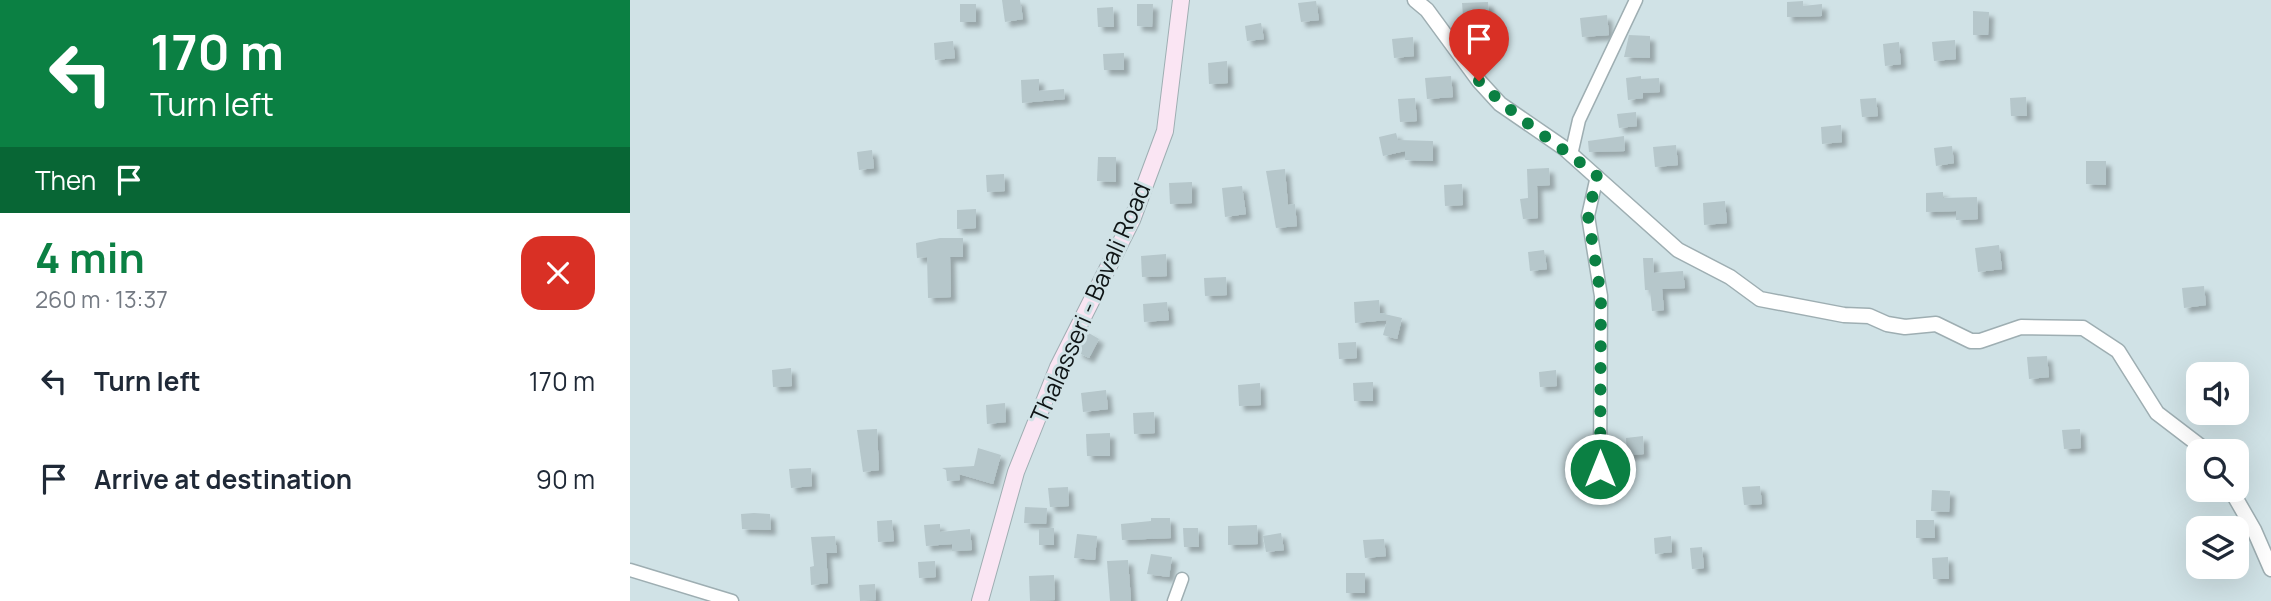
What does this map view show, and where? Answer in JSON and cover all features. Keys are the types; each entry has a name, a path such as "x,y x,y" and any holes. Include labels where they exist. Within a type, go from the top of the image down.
{"main road":[{"name":"Thalasseri - Bavali Road","path":"979,601 1016,472 1058,367 1132,219 1165,131 1181,0"}],"street":[{"path":"1415,0 1427,10 1479,81 1500,104 1597,176 1678,250 1730,277 1760,299 1844,315 1869,316 1905,327 1936,324 1971,341 2021,327 2083,328 2118,351 2157,413 2191,439"},
{"path":"1571,155 1579,120 1636,0"},
{"path":"1597,176 1588,216 1601,296 1600,469"},
{"path":"2238,502 2271,569"},
{"path":"630,570 732,601"},
{"path":"1174,601 1182,579"}],"building":[{"path":"1002,0 1020,0 1023,19 1005,22"},
{"path":"1316,1 1319,20 1301,22 1298,3"},
{"path":"1803,1 1803,6 1822,4 1822,16 1787,17 1787,2"},
{"path":"1488,2 1490,27 1464,28 1462,3"},
{"path":"960,4 976,4 976,22 960,22"},
{"path":"1137,4 1153,4 1152,27 1137,26"},
{"path":"1113,7 1114,27 1098,27 1097,8"},
{"path":"1973,11 1989,12 1988,35 1973,35"},
{"path":"1607,15 1609,35 1582,37 1580,18"},
{"path":"1261,23 1264,39 1247,41 1245,26"},
{"path":"1629,35 1650,36 1650,58 1624,57"},
{"path":"1413,37 1414,56 1394,58 1392,39"},
{"path":"1955,40 1956,59 1934,61 1932,42"},
{"path":"953,41 955,58 935,60 934,43"},
{"path":"1899,42 1901,64 1885,66 1883,44"},
{"path":"1124,53 1124,70 1104,70 1103,54"},
{"path":"1227,61 1228,83 1209,84 1208,63"},
{"path":"1451,76 1453,97 1427,99 1425,78"},
{"path":"1641,76 1641,79 1659,78 1660,92 1643,93 1643,98 1628,100 1626,78"},
{"path":"1039,79 1039,91 1064,89 1065,99 1022,103 1021,80"},
{"path":"2026,97 2027,116 2011,116 2010,98"},
{"path":"1415,98 1417,121 1400,122 1398,99"},
{"path":"1876,98 1878,116 1862,117 1860,99"},
{"path":"1636,112 1637,126 1619,128 1617,114"},
{"path":"1841,125 1842,142 1822,144 1821,127"},
{"path":"1396,133 1398,140 1433,141 1433,161 1405,160 1405,151 1383,156 1379,137"},
{"path":"1624,136 1625,151 1589,152 1588,141"},
{"path":"1676,145 1678,165 1655,167 1653,147"},
{"path":"1952,146 1954,163 1936,166 1934,148"},
{"path":"872,150 874,168 859,170 857,152"},
{"path":"1098,157 1116,157 1116,182 1097,181"},
{"path":"2086,161 2106,161 2106,185 2086,184"},
{"path":"1549,168 1550,185 1537,186 1538,218 1523,219 1520,199 1528,198 1527,169"},
{"path":"1285,169 1288,205 1295,204 1297,226 1276,228 1266,171"},
{"path":"1004,174 1005,191 987,192 986,175"},
{"path":"1192,182 1192,203 1170,204 1169,183"},
{"path":"1462,184 1463,205 1445,206 1444,185"},
{"path":"1242,186 1246,214 1225,217 1222,188"},
{"path":"1943,192 1943,198 1977,197 1978,219 1956,220 1956,211 1926,212 1926,193"},
{"path":"1725,201 1727,223 1704,225 1703,203"},
{"path":"976,209 976,228 957,229 957,210"},
{"path":"940,238 963,238 963,257 950,257 951,297 928,298 927,257 917,258 916,243"},
{"path":"1999,245 2002,269 1978,272 1975,248"},
{"path":"1544,250 1547,269 1530,271 1528,252"},
{"path":"1166,254 1167,276 1142,277 1141,256"},
{"path":"1643,258 1653,258 1654,273 1683,271 1685,288 1662,289 1664,310 1652,311 1650,290 1645,290"},
{"path":"1226,277 1227,295 1205,296 1204,278"},
{"path":"2204,286 2206,305 2184,308 2182,288"},
{"path":"1379,300 1380,313 1402,318 1397,339 1383,335 1387,320 1355,323 1354,302"},
{"path":"1167,302 1169,320 1144,322 1143,304"},
{"path":"1087,332 1099,339 1089,358 1077,352"},
{"path":"1356,342 1357,358 1339,359 1338,343"},
{"path":"2047,356 2049,377 2029,379 2027,357"},
{"path":"791,368 792,386 773,387 772,370"},
{"path":"1556,370 1557,386 1540,387 1539,372"},
{"path":"1373,382 1373,401 1354,401 1353,383"},
{"path":"1260,383 1261,405 1239,406 1238,385"},
{"path":"1106,390 1108,409 1083,412 1081,393"},
{"path":"1005,403 1006,422 987,424 986,405"},
{"path":"1154,412 1155,433 1134,434 1133,413"},
{"path":"877,429 879,470 863,472 857,430"},
{"path":"2080,429 2081,448 2064,449 2062,430"},
{"path":"1110,433 1110,456 1087,456 1086,434"},
{"path":"1643,436 1644,454 1627,455 1626,438"},
{"path":"978,448 1001,455 993,484 959,474 960,480 947,481 946,470 942,468 974,466"},
{"path":"811,468 812,486 791,488 789,469"},
{"path":"1760,486 1762,504 1744,505 1742,487"},
{"path":"1068,487 1069,506 1050,507 1048,488"},
{"path":"1932,490 1950,491 1949,512 1931,511"},
{"path":"1025,507 1047,508 1046,524 1024,523"},
{"path":"741,514 770,514 771,530 742,529"},
{"path":"1151,518 1170,518 1171,538 1122,540 1121,524 1151,521"},
{"path":"892,520 894,541 878,542 877,521"},
{"path":"1916,520 1934,520 1935,538 1916,538"},
{"path":"940,524 940,532 970,529 972,550 952,551 952,544 926,546 924,525"},
{"path":"1257,525 1258,544 1228,545 1228,526"},
{"path":"1039,528 1054,528 1054,545 1039,545"},
{"path":"1183,528 1198,528 1199,547 1184,547"},
{"path":"1281,533 1284,550 1266,552 1263,536"},
{"path":"1077,534 1097,536 1095,560 1074,558"},
{"path":"835,536 837,553 826,553 828,583 811,585 810,567 814,566 811,537"},
{"path":"1671,536 1672,552 1655,554 1654,538"},
{"path":"1384,539 1386,556 1365,558 1363,540"},
{"path":"1702,547 1704,568 1692,569 1690,548"},
{"path":"1151,554 1172,557 1169,577 1147,574"},
{"path":"1948,557 1949,579 1933,579 1932,558"},
{"path":"1128,560 1131,601 1110,601 1107,561"},
{"path":"935,561 936,577 919,578 918,562"},
{"path":"1346,573 1365,573 1365,593 1346,593"},
{"path":"1054,575 1055,600 1030,601 1029,576"},
{"path":"875,584 876,600 860,601 859,585"}],"route":[{"path":"1479,81 1500,104 1564,148 1597,176 1588,216 1601,296 1600,469"}]}
